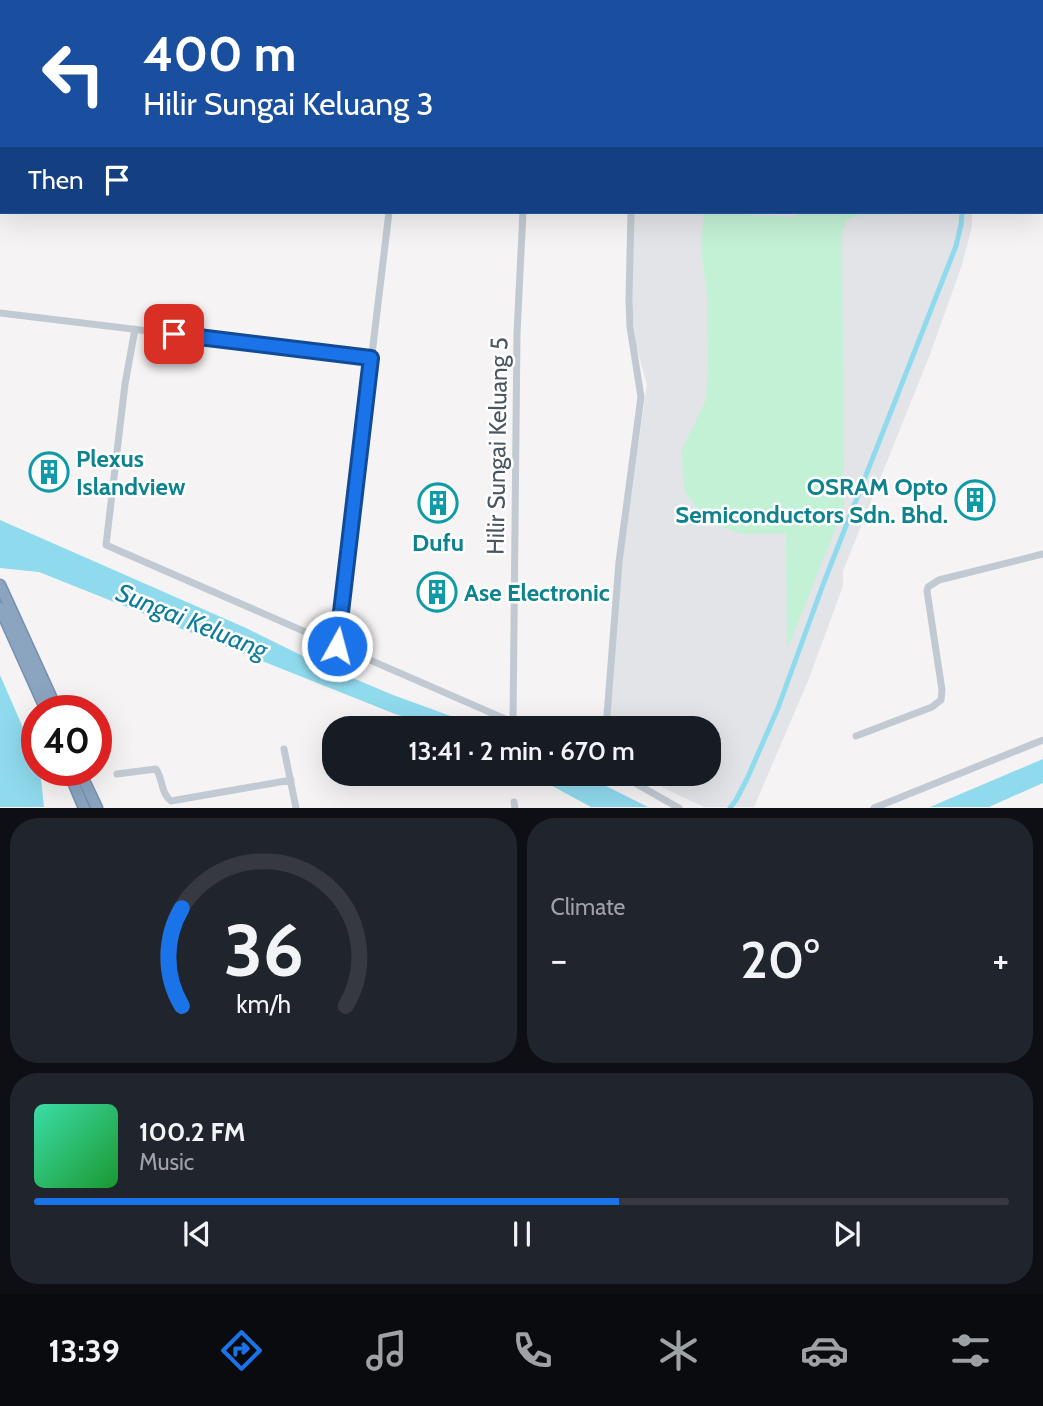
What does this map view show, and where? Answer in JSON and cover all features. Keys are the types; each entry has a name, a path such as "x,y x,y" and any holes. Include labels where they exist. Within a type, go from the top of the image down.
{"highway":[{"path":"0,585 48,695"},
{"path":"0,593 48,695"},
{"path":"0,608 37,695"},
{"path":"0,621 36,695"},
{"path":"77,786 87,807"},
{"path":"89,786 99,807"}],"street":[{"path":"337,646 389,214"},
{"name":"Hilir Sungai Keluang 5","path":"513,716 517,333 523,214"},
{"path":"607,716 619,562 640,397 630,327 631,214"},
{"path":"0,313 371,358"},
{"path":"135,329 125,384 106,545 499,716"},
{"path":"856,736 932,707 941,700 942,690 928,587 939,580 1043,554"},
{"path":"874,807 1043,740"},
{"path":"284,749 296,807"},
{"path":"117,774 156,769 166,797 171,801 291,780"},
{"path":"641,786 679,807"}],"shaded area":[{"path":"634,214 972,214 972,226 962,265 929,357 843,571 843,586 808,681 754,807 704,807 659,786 721,786 721,716 609,716 622,561 647,384 636,346 633,317"}],"green space":[{"path":"704,214 795,217 795,214 908,214 860,215 847,220 842,231 844,508 787,649 786,533 743,534 708,522 685,492 681,451 706,400 707,292 701,250"}],"water":[{"name":"Sungai Keluang","path":"0,520 246,628 317,663 451,716 395,714 39,572 0,568"},
{"path":"0,675 21,723 21,786 42,786 44,807 0,807"},
{"path":"1043,759 1043,783 989,807 930,807"},
{"path":"552,786 606,786 648,807 591,807"}],"waterway":[{"path":"730,808 747,779 778,708 824,582 956,246 962,214"}],"place":[{"name":"Plexus Islandview","path":"49,472"},
{"name":"OSRAM Opto Semiconductors Sdn. Bhd.","path":"975,500"},
{"name":"Dufu","path":"438,503"},
{"name":"Ase Electronic","path":"437,592"}],"route":[{"path":"174,334 371,358 337,646"}]}
